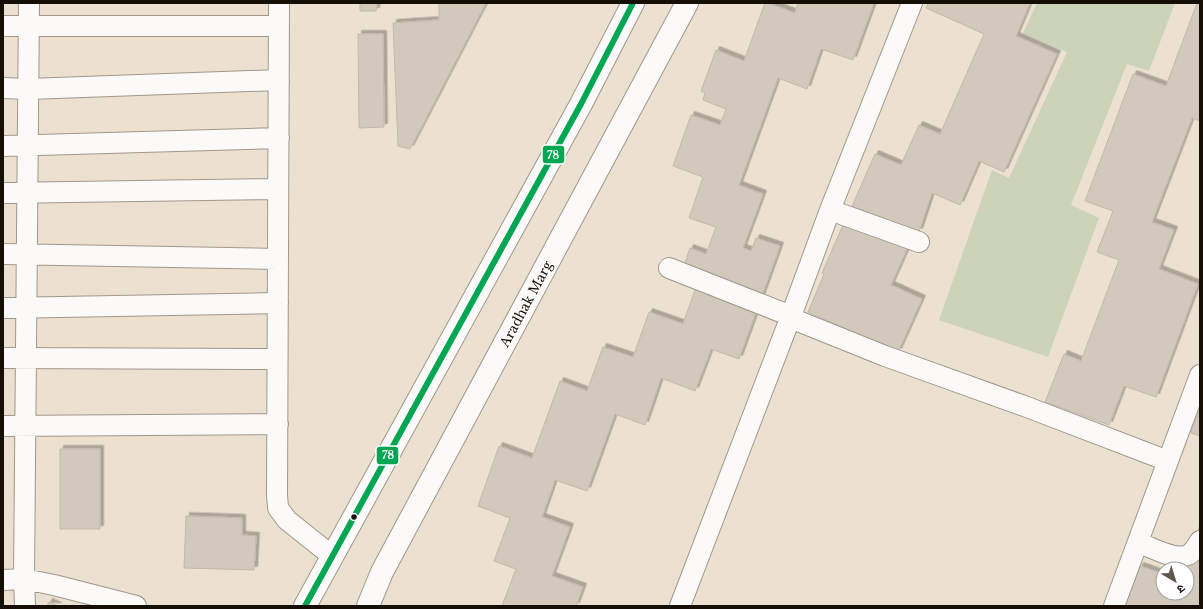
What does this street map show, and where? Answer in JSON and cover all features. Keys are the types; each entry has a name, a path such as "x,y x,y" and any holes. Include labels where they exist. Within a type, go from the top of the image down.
{"main road":[{"path":"305,606 574,118 633,3"},
{"name":"Aradhak Marg","path":"368,606 382,572 687,3"}],"street":[{"path":"25,606 29,3"},
{"path":"279,3 277,359 278,508 287,520 332,556"},
{"path":"680,606 830,210 912,3"},
{"path":"3,26 279,26"},
{"path":"3,88 28,89 279,80"},
{"path":"3,146 279,138"},
{"path":"3,194 278,189"},
{"path":"830,210 919,242"},
{"path":"3,254 278,259"},
{"path":"669,268 791,316 885,356 1027,406 1168,461"},
{"path":"3,308 278,304"},
{"path":"3,358 277,359"},
{"path":"1114,606 1200,375"},
{"path":"3,426 278,424"},
{"path":"1138,542 1175,557 1187,555 1195,549 1200,541"},
{"path":"3,580 24,579 136,606"}],"green space":[{"path":"1037,3 1175,3 1149,71 1127,64 1071,205 1099,218 1048,357 939,320 992,170 1009,178 1067,52 1023,33"}],"building":[{"path":"360,3 377,3 376,11 360,11"},
{"path":"439,3 486,3 410,149 398,146 393,23 439,20"},
{"path":"765,3 795,13 798,3 874,3 853,60 821,49 807,89 778,78 739,185 763,194 743,248 751,251 756,238 780,246 739,359 711,349 695,391 661,378 645,425 615,414 587,491 555,480 542,517 570,527 552,576 583,587 576,606 502,606 516,569 494,561 510,518 478,506 499,446 532,458 560,381 587,391 603,347 633,357 649,312 683,324 696,287 679,280 690,248 706,254 716,227 689,218 703,177 673,166 691,115 720,125 726,109 703,100 705,93 701,91 716,50 744,61"},
{"path":"928,3 1030,3 1016,36 1057,54 1004,172 979,161 960,205 932,193 919,232 852,206 875,154 901,165 919,125 940,134 984,34 926,8"},
{"path":"1197,3 1200,3 1200,121 1192,118 1152,222 1174,230 1159,269 1198,284 1156,397 1124,386 1109,425 1045,402 1064,354 1081,361 1119,260 1097,252 1113,211 1085,201 1133,74 1166,86"},
{"path":"358,34 383,34 384,127 359,128"},
{"path":"843,225 908,247 891,285 922,299 898,352 808,312 824,274 822,273"},
{"path":"1200,408 1200,436 1191,433"},
{"path":"60,449 100,449 100,529 60,529"},
{"path":"186,516 242,518 242,535 256,536 254,570 184,568"},
{"path":"1200,525 1200,606 1125,606 1140,566 1155,571 1155,601 1195,601 1195,561 1186,561"},
{"path":"49,602 58,606 47,606"}],"transit line":[{"name":"78","path":"305,606 581,104 633,3"}]}
